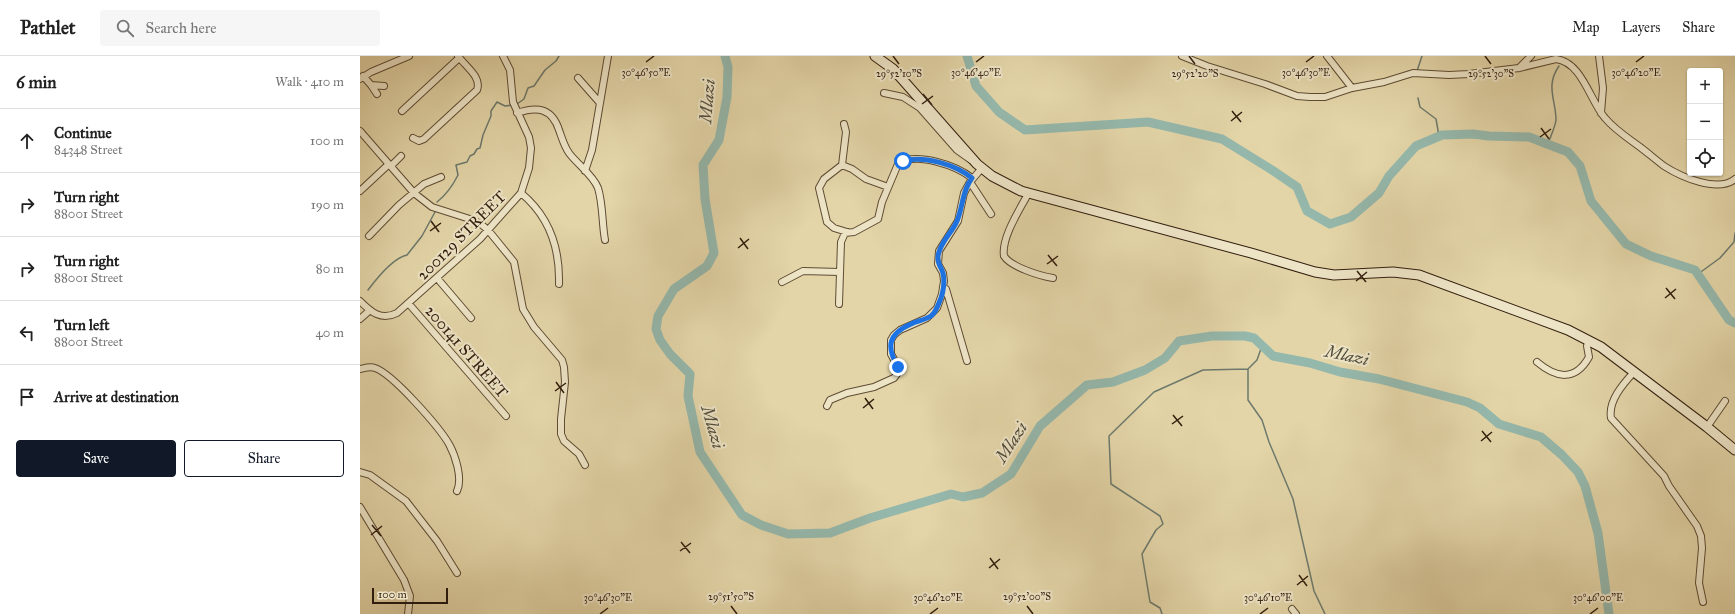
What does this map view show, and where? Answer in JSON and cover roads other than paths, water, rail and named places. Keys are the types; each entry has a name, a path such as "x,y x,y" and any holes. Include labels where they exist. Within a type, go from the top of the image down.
{"street":[{"path":"377,94 371,85 362,78 397,59 409,56"},
{"name":"200129 STREET","path":"369,311 381,316 392,315 409,304 488,230 521,193 532,157 529,137 513,102 510,70 503,56"},
{"path":"585,171 592,150 608,56"},
{"path":"875,56 893,69 902,78 975,173 991,214"},
{"path":"1182,56 1207,66 1265,84 1297,96 1325,97 1352,88 1392,80 1412,73 1449,75 1519,68 1556,59 1561,60 1574,70 1583,82 1601,114 1623,136 1675,172 1692,179 1717,185 1726,184 1735,179"},
{"path":"1327,56 1352,88"},
{"path":"1519,68 1531,56"},
{"path":"1599,56 1603,88 1601,114"},
{"path":"402,111 459,57 477,79 477,90 424,139 419,141 413,138"},
{"path":"578,78 600,103"},
{"path":"371,85 384,86"},
{"path":"884,92 903,97 920,108 975,173"},
{"path":"517,111 533,108 549,114 558,128 567,151 597,186 599,191 605,240"},
{"path":"844,124 846,132 842,164 824,179 819,188 827,222 834,228 847,232 854,232 878,219 888,187 898,164 911,159 949,165 960,170 1003,182 1028,194 1251,253 1315,272 1334,275 1393,272 1419,275 1568,330 1589,340 1634,372 1735,450"},
{"path":"360,132 414,193 432,207 474,220 488,230 514,262 519,294 527,317 562,360 565,382 561,434 564,441 579,454 585,465"},
{"path":"360,191 401,156"},
{"path":"842,164 858,172 866,179 888,187"},
{"path":"827,406 830,400 847,393 874,387 894,378 898,369 891,354 890,346 894,335 910,324 931,316 940,302 943,287 943,273 938,257 939,251 958,221 964,193 975,173"},
{"path":"369,236 399,205 424,184 441,177"},
{"path":"521,193 537,208 552,233 559,262 559,284"},
{"path":"1028,194 1010,230 1004,247 1004,256 1018,266 1053,278"},
{"path":"839,304 841,242 844,234 847,232"},
{"path":"782,282 803,271 840,272"},
{"path":"437,278 471,318"},
{"path":"943,287 946,289 967,361"},
{"path":"360,301 369,311 360,319"},
{"name":"200141 STREET","path":"409,304 506,416"},
{"path":"1537,362 1546,370 1556,374 1567,375 1574,373 1582,367 1589,357 1587,346 1589,340"},
{"path":"360,369 373,367 385,373 445,439 452,451 459,479 457,491"},
{"path":"1634,372 1624,382 1614,402 1611,409 1612,418 1664,476 1669,486 1700,532 1702,543 1699,583 1703,602"},
{"path":"1707,427 1726,401"},
{"path":"360,472 370,476 406,500 437,541 457,573"},
{"path":"360,507 408,588 410,596 408,614"}],"waterway":[{"path":"517,104 524,99 528,88 534,86 545,70 556,61 559,56"},
{"name":"Mlazi","path":"725,56 728,67 727,97 719,140 703,165 705,199 714,253 707,266 674,289 658,316 656,329 660,340 670,354 690,374 688,396 700,452 742,515 761,525 788,534 830,533 870,518 951,494 963,497 982,493 1011,474 1040,426 1087,385 1113,382 1145,370 1165,358 1179,341 1212,336 1245,336 1254,338 1273,356 1310,363 1340,372 1379,379 1467,402 1480,408 1499,424 1541,437 1562,455 1578,472 1585,486 1598,533 1609,614"},
{"path":"967,56 976,86 999,112 1025,130 1148,122 1222,139 1297,187 1307,211 1330,224 1351,217 1379,193 1389,176 1416,146 1442,135 1473,134 1529,137 1568,152 1580,166 1591,201 1626,244 1651,256 1695,270 1729,320 1735,323"},
{"path":"1417,71 1422,56"},
{"path":"1548,144 1556,120 1552,87 1555,73 1559,66"},
{"path":"1418,98 1420,107 1436,119 1439,136"},
{"path":"437,202 449,190 458,175 456,165 467,162 470,156 480,148 483,135 491,116 491,111 497,102 505,106 513,105"},
{"path":"368,290 391,264 407,255 422,236 435,212"},
{"path":"1698,274 1720,258 1734,242 1735,233"},
{"path":"1262,346 1257,360 1248,369 1248,400 1262,420 1269,442 1293,499 1314,591 1325,614"},
{"path":"1162,614 1160,608 1150,602 1142,554 1156,530 1163,524 1160,516 1111,484 1109,436 1154,392 1203,370 1248,369"}]}
